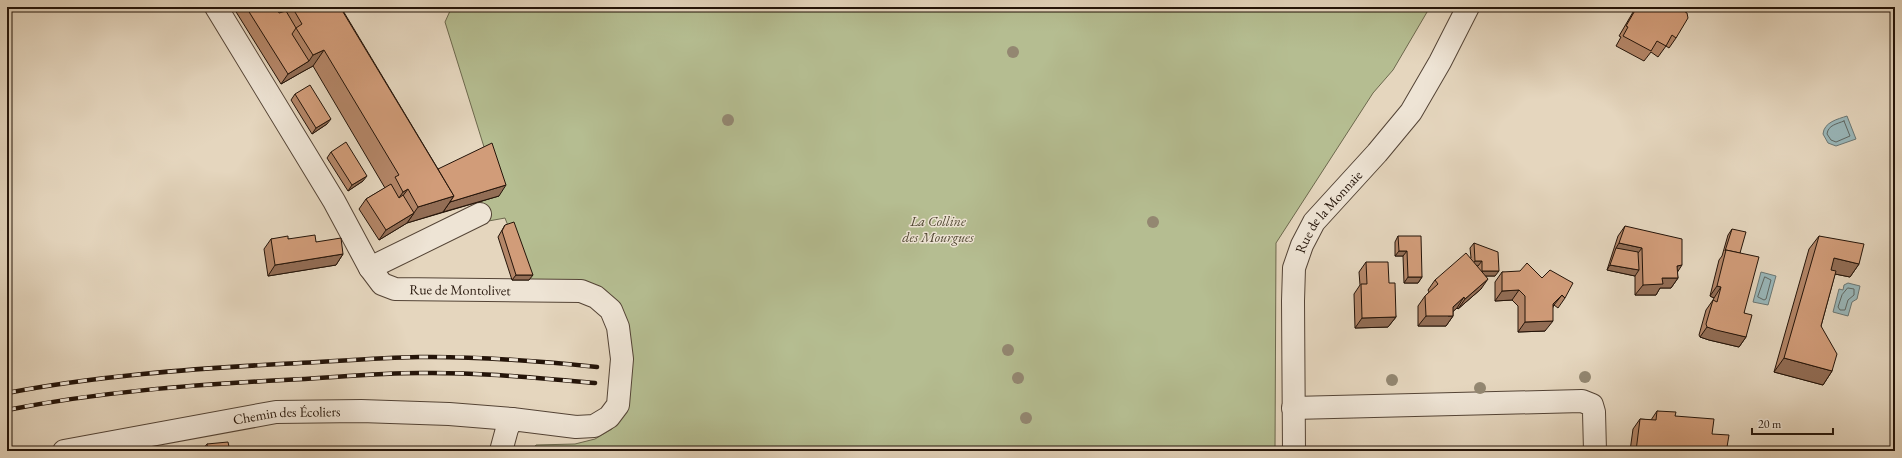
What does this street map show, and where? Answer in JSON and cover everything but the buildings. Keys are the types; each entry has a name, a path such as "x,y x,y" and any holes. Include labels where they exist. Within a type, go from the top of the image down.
{"street":[{"name":"Rue de Montolivet","path":"216,7 334,201 370,268 382,284 395,289 581,291 596,297 611,310 618,327 622,359 618,405 609,417 594,426 576,427 512,419"},
{"name":"Rue de la Monnaie","path":"1294,451 1293,288 1294,268 1302,245 1314,222 1377,153 1411,112 1440,62 1468,7"},
{"path":"370,268 480,214"},
{"path":"1293,408 1582,401 1592,405 1594,412 1595,451"},
{"name":"Chemin des Écoliers","path":"64,451 276,412 362,411 448,414 512,419"},
{"path":"501,451 507,429 512,419"}],"green space":[{"name":"La Colline des Mourgues","path":"484,7 1430,7 1393,70 1373,93 1276,243 1275,451 532,451 536,445 575,444 595,439 612,429 624,415 630,334 587,284 570,280 529,280 505,218 483,222 477,203 499,195 445,22 450,11"}],"water":[{"path":"1847,116 1856,139 1836,146 1828,143 1823,134 1826,127 1832,122"},
{"path":"1761,272 1776,276 1768,305 1753,302"},
{"path":"1848,283 1860,286 1857,299 1852,302 1848,316 1833,312 1839,289 1843,290 1844,285"}],"railway":[{"path":"7,393 74,382 143,374 384,358 485,358 597,367"},
{"path":"7,410 76,398 145,390 214,384 386,374 464,373 595,383"}]}
